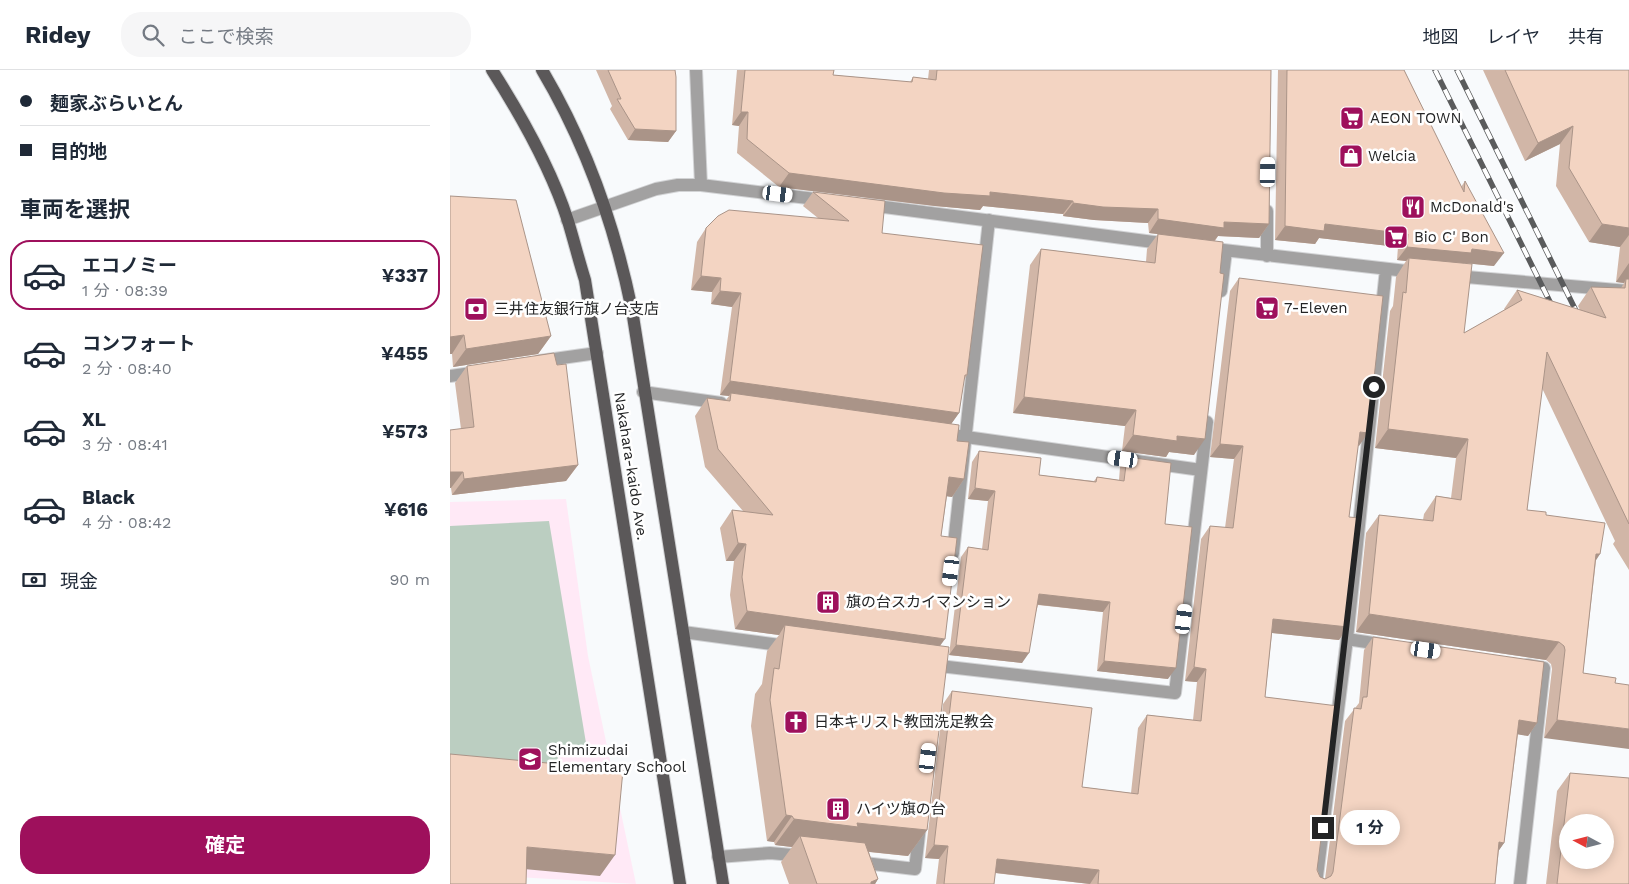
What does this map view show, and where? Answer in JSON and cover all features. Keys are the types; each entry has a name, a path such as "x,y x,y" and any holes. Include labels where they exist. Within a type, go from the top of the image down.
{"main road":[{"name":"Nakahara-kaido Ave.","path":"492,70 525,126 567,220 585,280 680,884"},
{"name":"Nakahara-kaido Ave.","path":"542,70 554,90 605,206 621,259 632,310 643,392 723,884"}],"street":[{"path":"696,70 701,185"},
{"path":"567,220 656,189 678,185 701,185 836,201"},
{"path":"1267,256 1268,201"},
{"path":"855,204 1267,256 1437,274 1629,291"},
{"path":"952,566 989,220"},
{"path":"1220,301 1226,251"},
{"path":"1316,884 1346,639 1386,269"},
{"path":"530,363 597,353"},
{"path":"450,376 494,369"},
{"path":"643,392 731,404"},
{"path":"920,663 1175,693 1208,410"},
{"path":"948,435 1201,470"},
{"path":"683,632 801,648"},
{"path":"1346,639 1396,646"},
{"path":"1514,663 1544,668 1520,884"},
{"path":"847,861 915,869 922,811"},
{"path":"718,857 770,853 818,858"}],"shaded area":[{"name":"Shimizudai Elementary School","path":"566,499 588,656 636,884 450,873 450,502"}],"green space":[{"path":"549,521 588,755 558,755 556,779 450,760 450,526"}],"building":[{"path":"608,70 675,70 676,131 635,129 617,99 621,99"},
{"path":"745,70 834,70 833,75 912,82 913,77 936,80 937,70 1271,70 1269,224 1224,222 1224,228 1158,219 1158,209 1103,207 1073,203 1073,201 990,192 990,196 944,193 789,173 747,139 748,112 741,112"},
{"name":"AEON TOWN","path":"1287,70 1404,70 1464,192 1465,181 1504,253 1472,249 1471,253 1407,247 1408,234 1325,224 1324,231 1285,226"},
{"path":"1505,70 1629,70 1629,228 1602,224 1569,168 1573,126 1538,143"},
{"path":"813,192 885,201 882,233 983,245 967,375 965,375 959,413 730,381 741,293 720,291 721,278 701,276 706,228 718,216 729,210 849,221"},
{"path":"450,196 516,200 551,336 466,349 464,335 450,337"},
{"path":"1158,234 1223,242 1220,273 1224,274 1205,439 1177,436 1177,441 1133,435 1136,410 1024,397 1041,249 1155,263"},
{"path":"1409,258 1472,264 1464,333 1522,300 1517,290 1606,318 1591,287 1625,288 1626,279 1629,279 1629,524 1547,352 1527,510 1546,512 1546,515 1605,523 1600,554 1596,554 1583,673 1616,678 1615,683 1629,685 1629,729 1557,720 1565,650 1564,646 1559,642 1369,614 1379,515 1433,521 1436,496 1461,500 1468,439 1388,429 1403,292 1406,293"},
{"path":"1239,278 1383,296 1368,433 1360,432 1349,517 1359,518 1348,627 1273,619 1265,697 1338,706 1317,870 1320,877 1325,879 1331,876 1333,872 1354,708 1361,709 1363,697 1367,697 1373,637 1544,662 1537,723 1519,720 1504,843 1499,842 1495,884 1098,884 1099,870 997,859 994,884 944,884 948,846 934,845 952,691 1092,708 1082,787 1138,794 1147,715 1201,721 1206,669 1194,667 1210,526 1233,528 1243,446 1220,444"},
{"path":"554,353 557,365 566,364 578,465 464,479 463,472 450,472 450,430 474,427 467,366"},
{"path":"731,393 959,425 957,441 969,442 964,479 949,477 941,536 957,538 945,639 747,611 742,577 746,544 738,543 732,510 773,515 718,449 707,398 730,401"},
{"path":"979,451 1041,458 1039,475 1096,482 1097,477 1124,481 1127,457 1171,463 1165,524 1192,527 1176,668 1104,661 1110,602 1039,594 1029,653 956,645 968,547 988,550 995,491 975,488"},
{"path":"785,625 949,647 927,830 857,823 858,827 794,819 792,816 786,815 770,700 774,668 779,669"},
{"path":"450,754 623,770 615,855 527,847 526,884 450,884"},
{"path":"1570,773 1629,778 1629,884 1557,884 1559,867 1559,869 1614,869 1614,814 1565,814"},
{"path":"800,836 865,843 878,879 871,882 871,884 817,884"}],"railway":[{"path":"1435,70 1556,314"},
{"path":"1457,70 1581,321"}],"place":[{"name":"AEON TOWN","path":"1352,118"},
{"name":"Welcia","path":"1351,156"},
{"name":"McDonald's","path":"1413,207"},
{"name":"Bio C' Bon","path":"1396,237"},
{"name":"7-Eleven","path":"1267,308"},
{"name":"三井住友銀行旗ノ台支店","path":"476,309"},
{"name":"旗の台スカイマンション","path":"828,602"},
{"name":"日本キリスト教団洗足教会","path":"796,722"},
{"name":"Shimizudai Elementary School","path":"530,759"},
{"name":"ハイツ旗の台","path":"838,809"}],"route":[{"path":"1323,828 1349,620 1374,387"}]}
